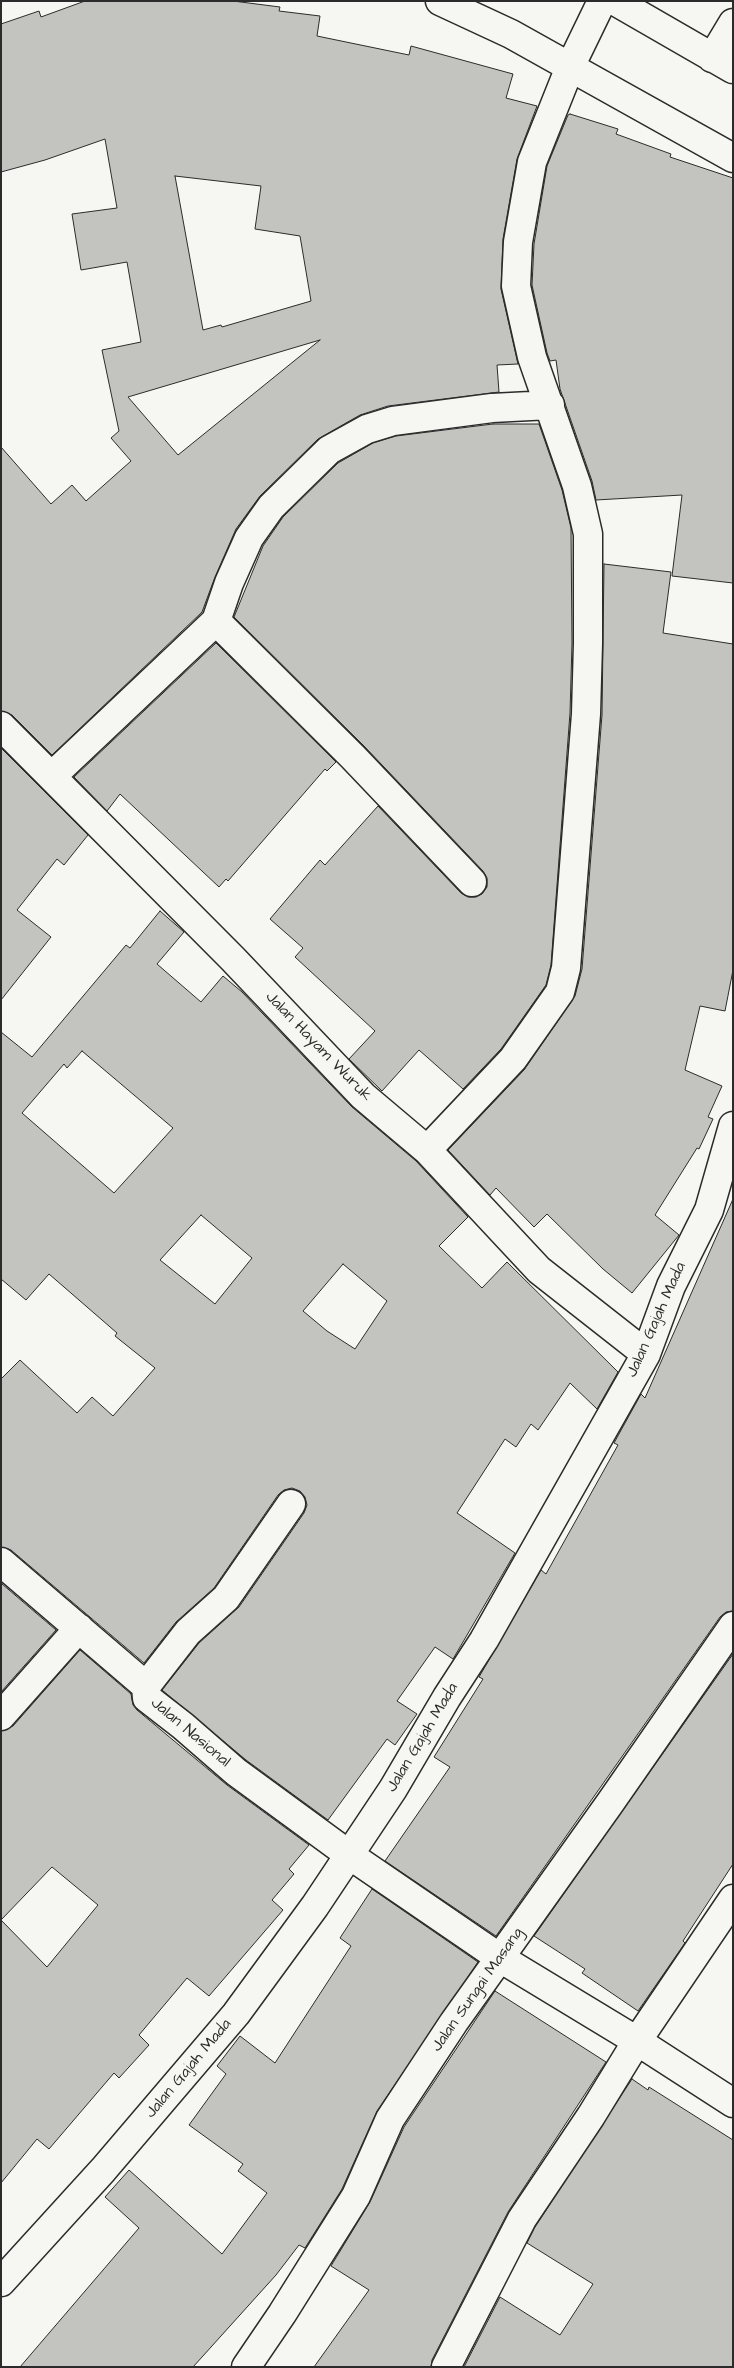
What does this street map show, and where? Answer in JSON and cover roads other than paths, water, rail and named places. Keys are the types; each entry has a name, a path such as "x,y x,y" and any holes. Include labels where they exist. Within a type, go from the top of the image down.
{"main road":[{"path":"440,1 477,9 511,34 733,158"},
{"path":"427,1150 513,1059 560,992 566,968 586,714 588,534 577,486 532,357 516,286 518,242 532,162 570,67 602,1"},
{"path":"614,1 722,64 733,23"},
{"path":"52,776 216,622 229,583 249,538 271,507 329,450 367,429 393,421 492,408 550,406"},
{"path":"216,622 353,757 472,882"},
{"name":"Jalan Hayam Wuruk","path":"1,726 233,959 363,1096 427,1150 539,1270 646,1354"},
{"name":"Jalan Gajah Mada","path":"1,2282 104,2170 236,2014 315,1906 348,1854 393,1790 447,1697 484,1640 646,1354 671,1286 709,1210 733,1126"},
{"path":"146,1686 188,1632 226,1598 292,1504"},
{"name":"Jalan Nasional","path":"1,1562 146,1686 147,1698 236,1772 348,1854 500,1958 637,2041 733,2103"},
{"name":"Jalan Sungai Masang","path":"246,2367 282,2314 356,2196 390,2119 454,2022 733,1626"},
{"path":"1,1716 79,1628"},
{"path":"446,2367 522,2219 591,2116 637,2041 733,1899"}]}
